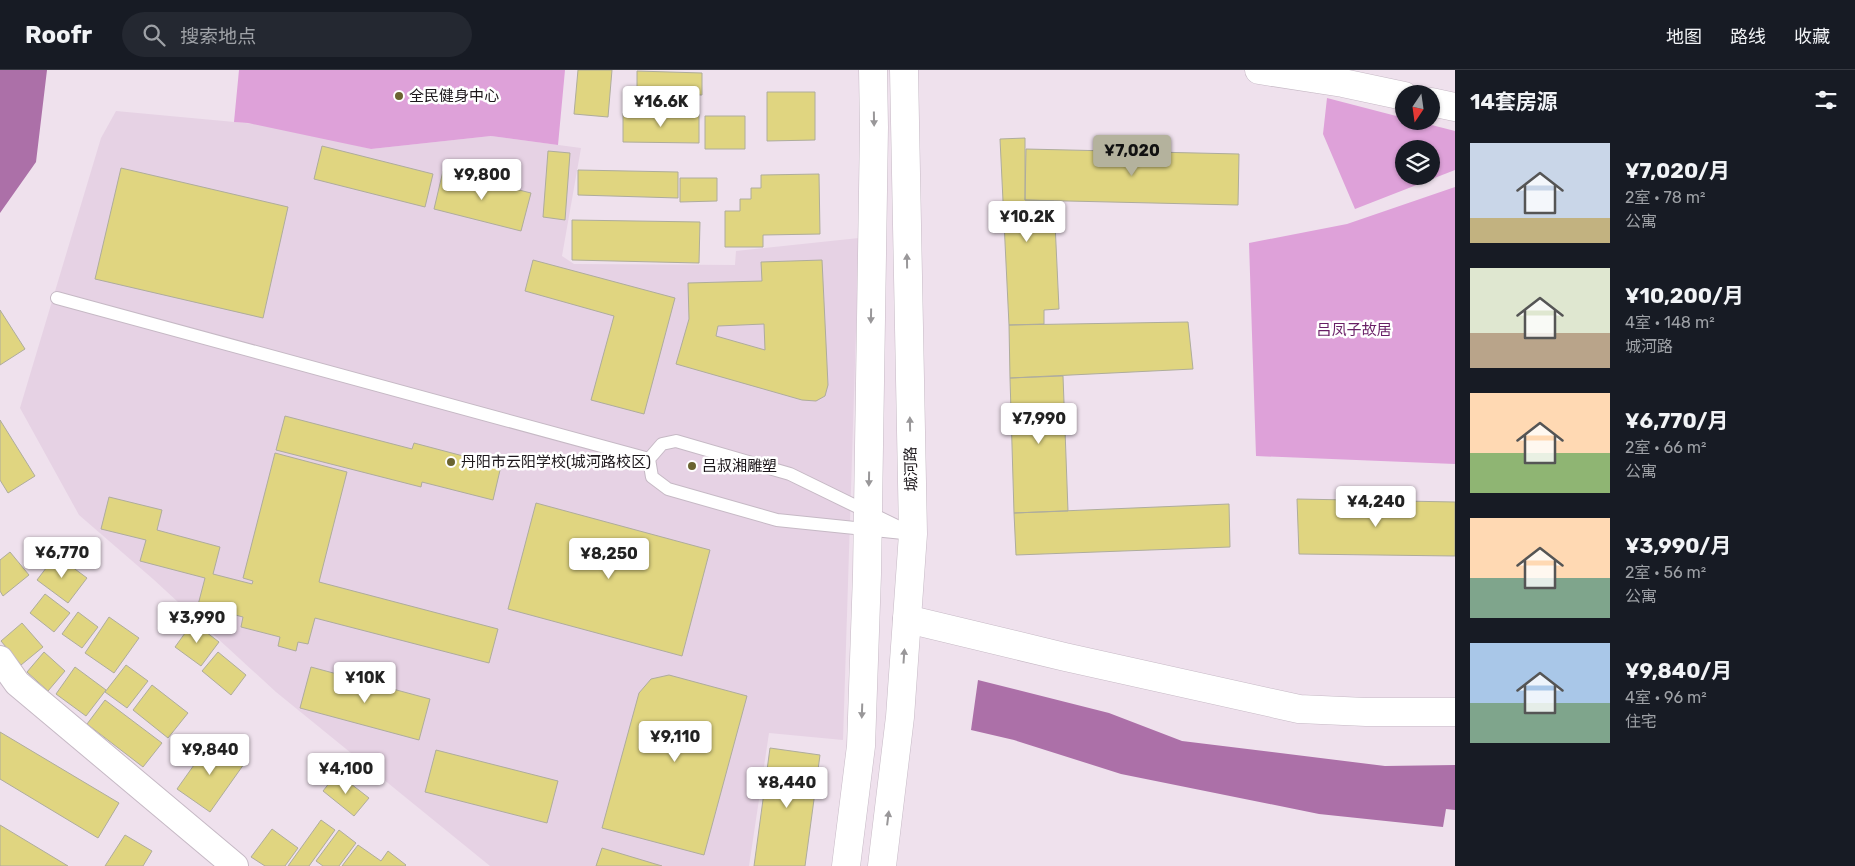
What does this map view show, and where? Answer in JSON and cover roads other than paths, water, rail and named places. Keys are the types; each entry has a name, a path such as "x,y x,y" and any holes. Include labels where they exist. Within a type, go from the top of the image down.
{"main road":[{"path":"846,866 861,746 868,520 874,127 873,70"},
{"name":"城河路","path":"882,866 900,717 912,534 904,70"},
{"path":"1258,70 1343,82 1395,94"},
{"path":"1440,104 1455,107"},
{"path":"907,619 1065,657 1299,709 1366,712 1455,712"}],"street":[{"path":"0,659 17,683 235,866"}],"lane":[{"path":"57,298 649,459"},
{"path":"649,459 662,444 676,441 790,474 868,520 912,534"},
{"path":"649,459 652,477 668,489 777,520 868,520"}],"place":[{"name":"全民健身中心","path":"399,96"},
{"name":"丹阳市云阳学校(城河路校区)","path":"451,462"},
{"name":"吕叔湘雕塑","path":"692,466"}],"park label":[{"name":"吕凤子故居","path":"1354,330"}]}
